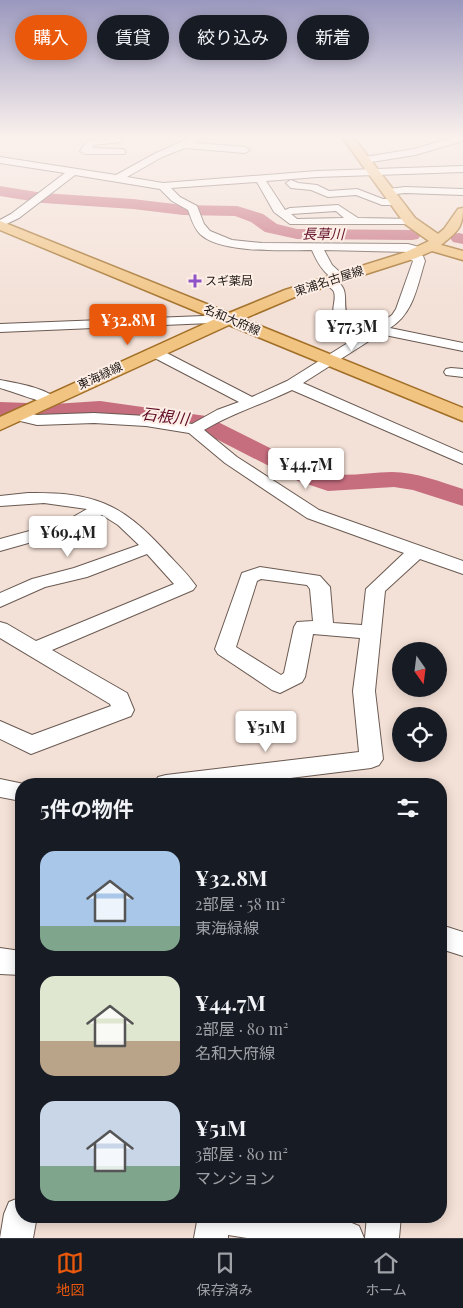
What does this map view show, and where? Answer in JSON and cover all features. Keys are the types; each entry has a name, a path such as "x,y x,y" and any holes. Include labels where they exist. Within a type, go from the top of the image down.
{"main road":[{"path":"392,197 410,221 418,228 425,248"},
{"path":"425,248 449,232 463,212"},
{"name":"名和大府線","path":"0,224 463,415"},
{"path":"425,248 463,256"},
{"name":"東浦名古屋線","path":"229,319 292,293 425,248"},
{"name":"東海緑線","path":"8,419 229,319"}],"street":[{"path":"0,224 5,223 44,195"},
{"path":"172,195 194,210 200,229 204,233 212,238 224,241 272,246 425,248 419,259 403,309 397,318 292,384 252,403 222,413 194,429"},
{"path":"270,195 280,212 297,223 410,221"},
{"path":"364,195 382,202 396,195"},
{"path":"316,246 332,273 335,285 340,292 338,313 342,318 380,329 463,347"},
{"path":"0,328 229,319"},
{"path":"434,340 458,332"},
{"path":"154,352 212,384 252,403"},
{"path":"0,384 39,394 45,402"},
{"path":"292,384 463,459"},
{"path":"8,419 94,418 146,421 194,429 231,460 313,514 463,568"},
{"path":"0,501 40,498 83,503 116,515 186,586 34,650"},
{"path":"0,545 72,525 100,508"},
{"path":"0,601 39,583 80,573 149,547"},
{"path":"215,778 371,759 364,691 376,589 416,551"},
{"path":"324,629 320,587 314,580 260,573 249,577 225,649 280,685 294,676 304,627 324,629 370,632"},
{"path":"0,629 119,699 123,710 31,745 0,729"},
{"path":"0,788 15,791"},
{"path":"447,939 463,944"},
{"path":"16,1238 19,1223"},
{"path":"212,1238 215,1223"},
{"path":"258,1223 347,1238"},
{"path":"382,1238 383,1223"}],"waterway":[{"name":"長草川","path":"23,195 183,210 237,211 257,218 271,228 297,234 412,235"},
{"name":"長草川","path":"459,238 463,239"},
{"name":"石根川","path":"0,409 54,411 100,408 198,421 307,476 328,483 394,479 418,483 463,498"}],"place":[{"name":"スギ薬局","path":"195,281"}]}
